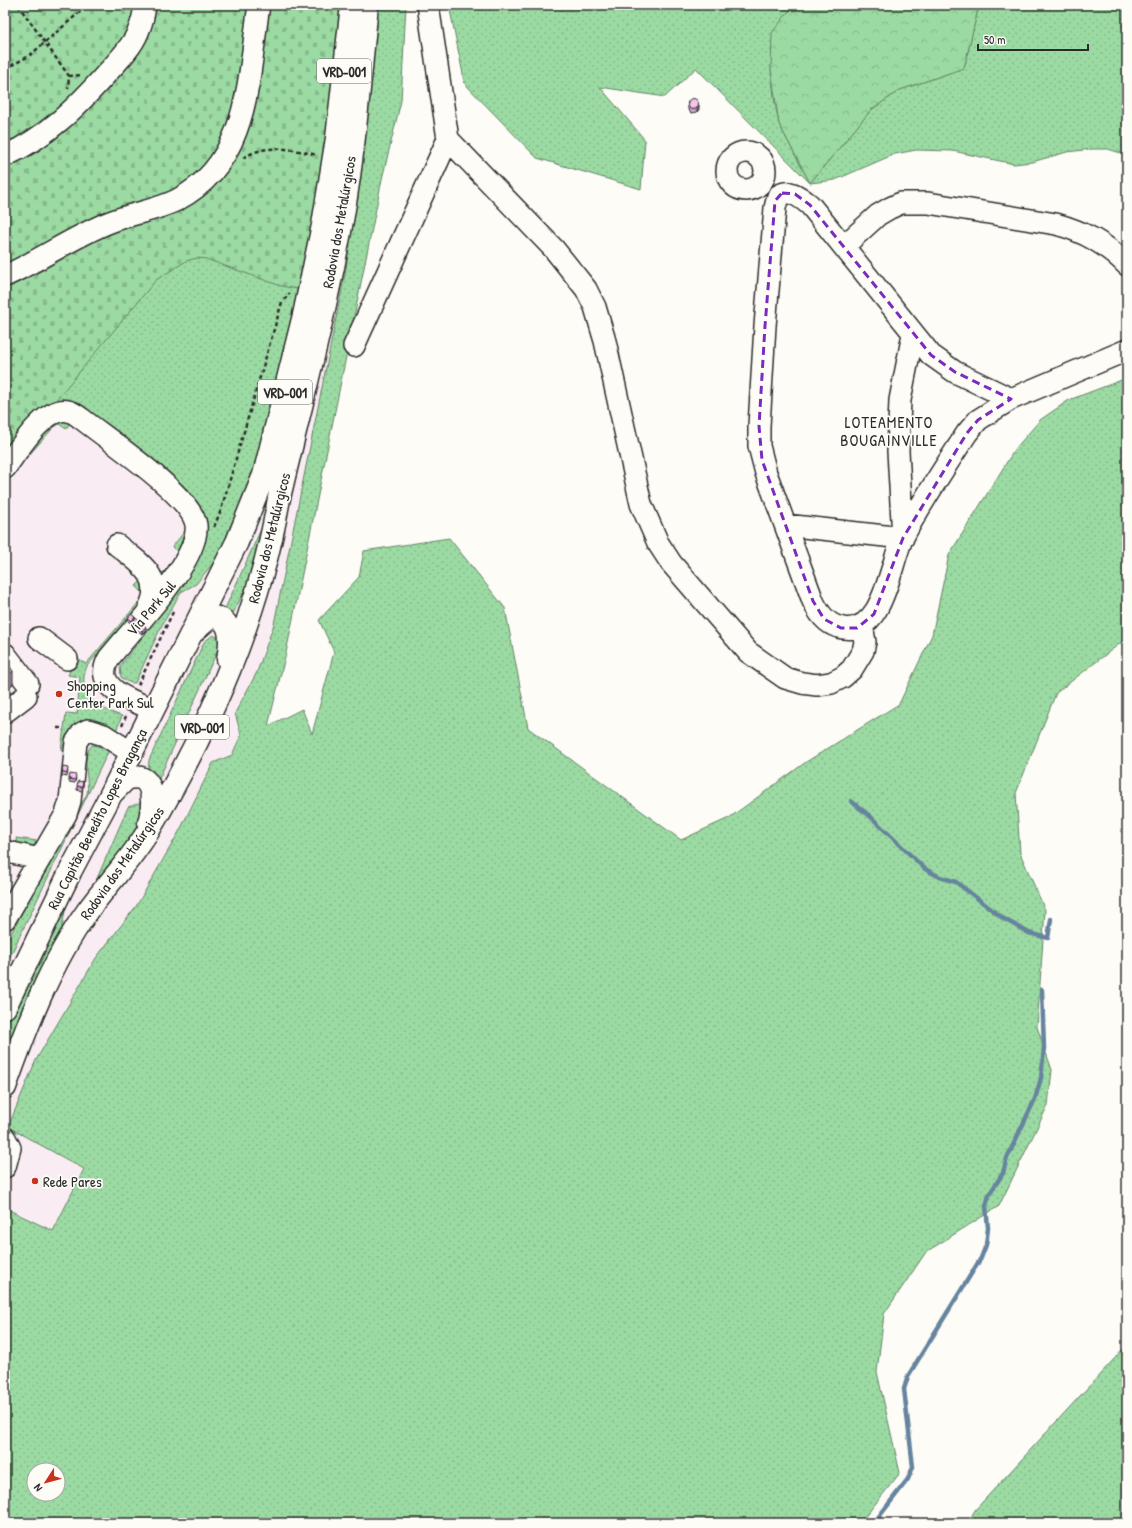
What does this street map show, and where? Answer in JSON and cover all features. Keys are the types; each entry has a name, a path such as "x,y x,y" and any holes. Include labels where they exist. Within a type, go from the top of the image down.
{"main road":[{"name":"Rodovia dos Metalúrgicos","path":"192,633 250,511 264,475 273,441 304,315 323,225 337,138 352,5"},
{"name":"Rodovia dos Metalúrgicos","path":"5,1087 24,1034 52,974 70,941 87,912 145,836 176,783 226,678 246,626 267,560 279,498 332,272 343,214 356,120 367,5"},
{"path":"192,633 210,617 215,617 226,624 230,631 230,640 226,678"},
{"name":"Rua Capitão Benedito Lopes Bragança","path":"5,1007 50,912 192,633"},
{"path":"108,800 126,779 137,777 148,784 154,806 145,836"}],"street":[{"path":"5,156 45,133 76,107 129,46 138,33 145,5"},
{"path":"5,276 102,225 119,218 156,209 178,199 196,188 215,171 228,152 242,113 259,5"},
{"path":"354,346 448,139 428,5"},
{"path":"448,139 554,249 586,289 595,307 605,341 641,504 655,537 671,563 748,652 769,668 791,680 817,685 831,683 843,677 852,669 863,651 865,642 862,625"},
{"path":"760,184 778,196"},
{"path":"778,196 788,192 802,198 810,204 912,334 931,355 968,378 1011,399"},
{"path":"778,196 775,208 759,426 759,446 762,460 818,611 824,619 841,628 851,629 862,625 874,614 880,604 902,538 967,433 978,420 1011,399 1127,350"},
{"path":"844,246 868,224 890,208 901,203 928,203 1056,224 1074,229 1090,235 1107,246 1127,265"},
{"path":"902,538 898,451 900,400 912,334"},
{"name":"Via Park Sul","path":"5,468 36,427 46,419 66,411 82,419 167,486 188,509 194,518 196,529 194,541 184,561 146,614 109,658 104,670"},
{"path":"786,525 902,538"},
{"path":"118,545 148,572 162,590 148,622 104,670 109,684 118,693 153,710"},
{"path":"39,638 67,659"},
{"path":"5,654 27,690 5,712"},
{"path":"5,919 50,842 64,787 69,743 77,732 83,729 94,732 132,753"},
{"path":"8,852 50,842"},
{"path":"5,1138 10,1148 5,1167"}],"path":[{"path":"18,5 43,42 69,76 68,93 76,107"},
{"path":"5,69 20,62 88,5"},
{"path":"240,160 257,151 279,147 323,156"}],"highlighted area":[{"path":"782,193 795,194 810,205 931,355 955,372 1011,399 978,420 967,433 903,538 874,614 857,628 841,628 824,619 813,601 762,460 759,426 765,326 775,201"}],"shaded area":[{"path":"290,288 340,300 274,624 257,672 235,713 241,735 232,755 213,763 180,830 137,905 96,958 9,1127 84,1169 53,1232 5,1208 5,458 30,425"}],"green space":[{"path":"5,5 346,5 337,79 303,290 281,286 206,259 197,258 186,261 156,280 46,412 5,456"},
{"path":"377,5 406,5 401,101 382,179 286,653 268,726 302,709 312,734 334,652 319,620 359,577 364,551 449,538 505,608 528,728 681,840 729,818 806,762 899,704 932,635 949,555 1015,449 1040,420 1069,400 1127,378 1127,638 1056,693 1016,793 1020,853 1045,910 1037,1027 1052,1070 1048,1105 999,1206 926,1252 884,1314 877,1372 900,1473 860,1523 5,1523 5,1208 53,1231 84,1169 8,1127 36,1060 96,958 137,905 180,830 213,763 232,755 241,735 235,713 257,672 274,624 346,269 372,63"},
{"path":"449,5 805,5 788,12 771,69 779,124 810,183 696,68 665,97 600,87 645,140 641,189 537,158 465,84"},
{"path":"805,5 979,5 964,68 900,90 871,110 810,183 779,124 771,69 772,33 788,12"},
{"path":"979,5 1127,5 1127,155 1108,149 1092,149 1067,152 1032,162 1014,164 953,151 916,150 895,154 835,180 810,183 871,110 900,90 964,68"},
{"path":"106,236 307,274 253,476 222,552 196,584 181,592 162,625 135,683 127,682 121,677 120,666 162,610 201,521 52,409 5,283"},
{"path":"66,417 70,423 66,429 59,424 53,428 5,482 5,475 32,439"},
{"path":"189,526 190,529 175,569 161,589 161,581 153,566 154,565 163,573 179,554 172,547"},
{"path":"262,527 249,581 232,616 224,611"},
{"path":"143,579 148,595 87,666 84,676 84,685 91,699 105,709 122,716 114,736 69,736 61,750 66,713 77,714 80,677 68,675 76,658 86,664 145,595 136,586"},
{"path":"213,635 221,639 220,645 157,783 148,773 149,760 204,642"},
{"path":"92,745 110,748 5,967 5,944 87,794 86,762 88,750"},
{"path":"142,802 146,809 132,836 95,883 128,807"},
{"path":"16,838 38,841 35,848 17,846"},
{"path":"66,906 60,937 5,1068 5,1029 25,983"},
{"path":"1127,1345 1127,1523 968,1523 975,1510"}],"building":[{"path":"691,99 695,99 697,100 697,108 691,109 688,106 688,102"},
{"path":"131,614 135,617 132,621 128,618"},
{"path":"136,618 140,622 137,626 133,622"},
{"path":"142,623 146,627 142,631 138,627"},
{"path":"5,660 13,671 5,677"},
{"path":"63,767 68,768 67,774 62,772"},
{"path":"70,774 76,775 75,780 69,779"},
{"path":"78,781 83,782 82,787 77,786"}],"waterway":[{"path":"851,801 871,817 925,869 940,877 956,882 1004,919 1029,933 1048,938 1051,919"},
{"path":"874,1523 908,1479 913,1467 904,1389 908,1376 981,1258 986,1245 988,1228 986,1206 989,1195 1003,1173 1007,1158 1035,1099 1041,1078 1044,1048 1042,990"}],"place":[{"name":"Shopping Center Park Sul","path":"59,694"},
{"name":"Rede Pares","path":"35,1181"}],"district":[{"name":"LOTEAMENTO BOUGAINVILLE","path":"889,431"}]}
